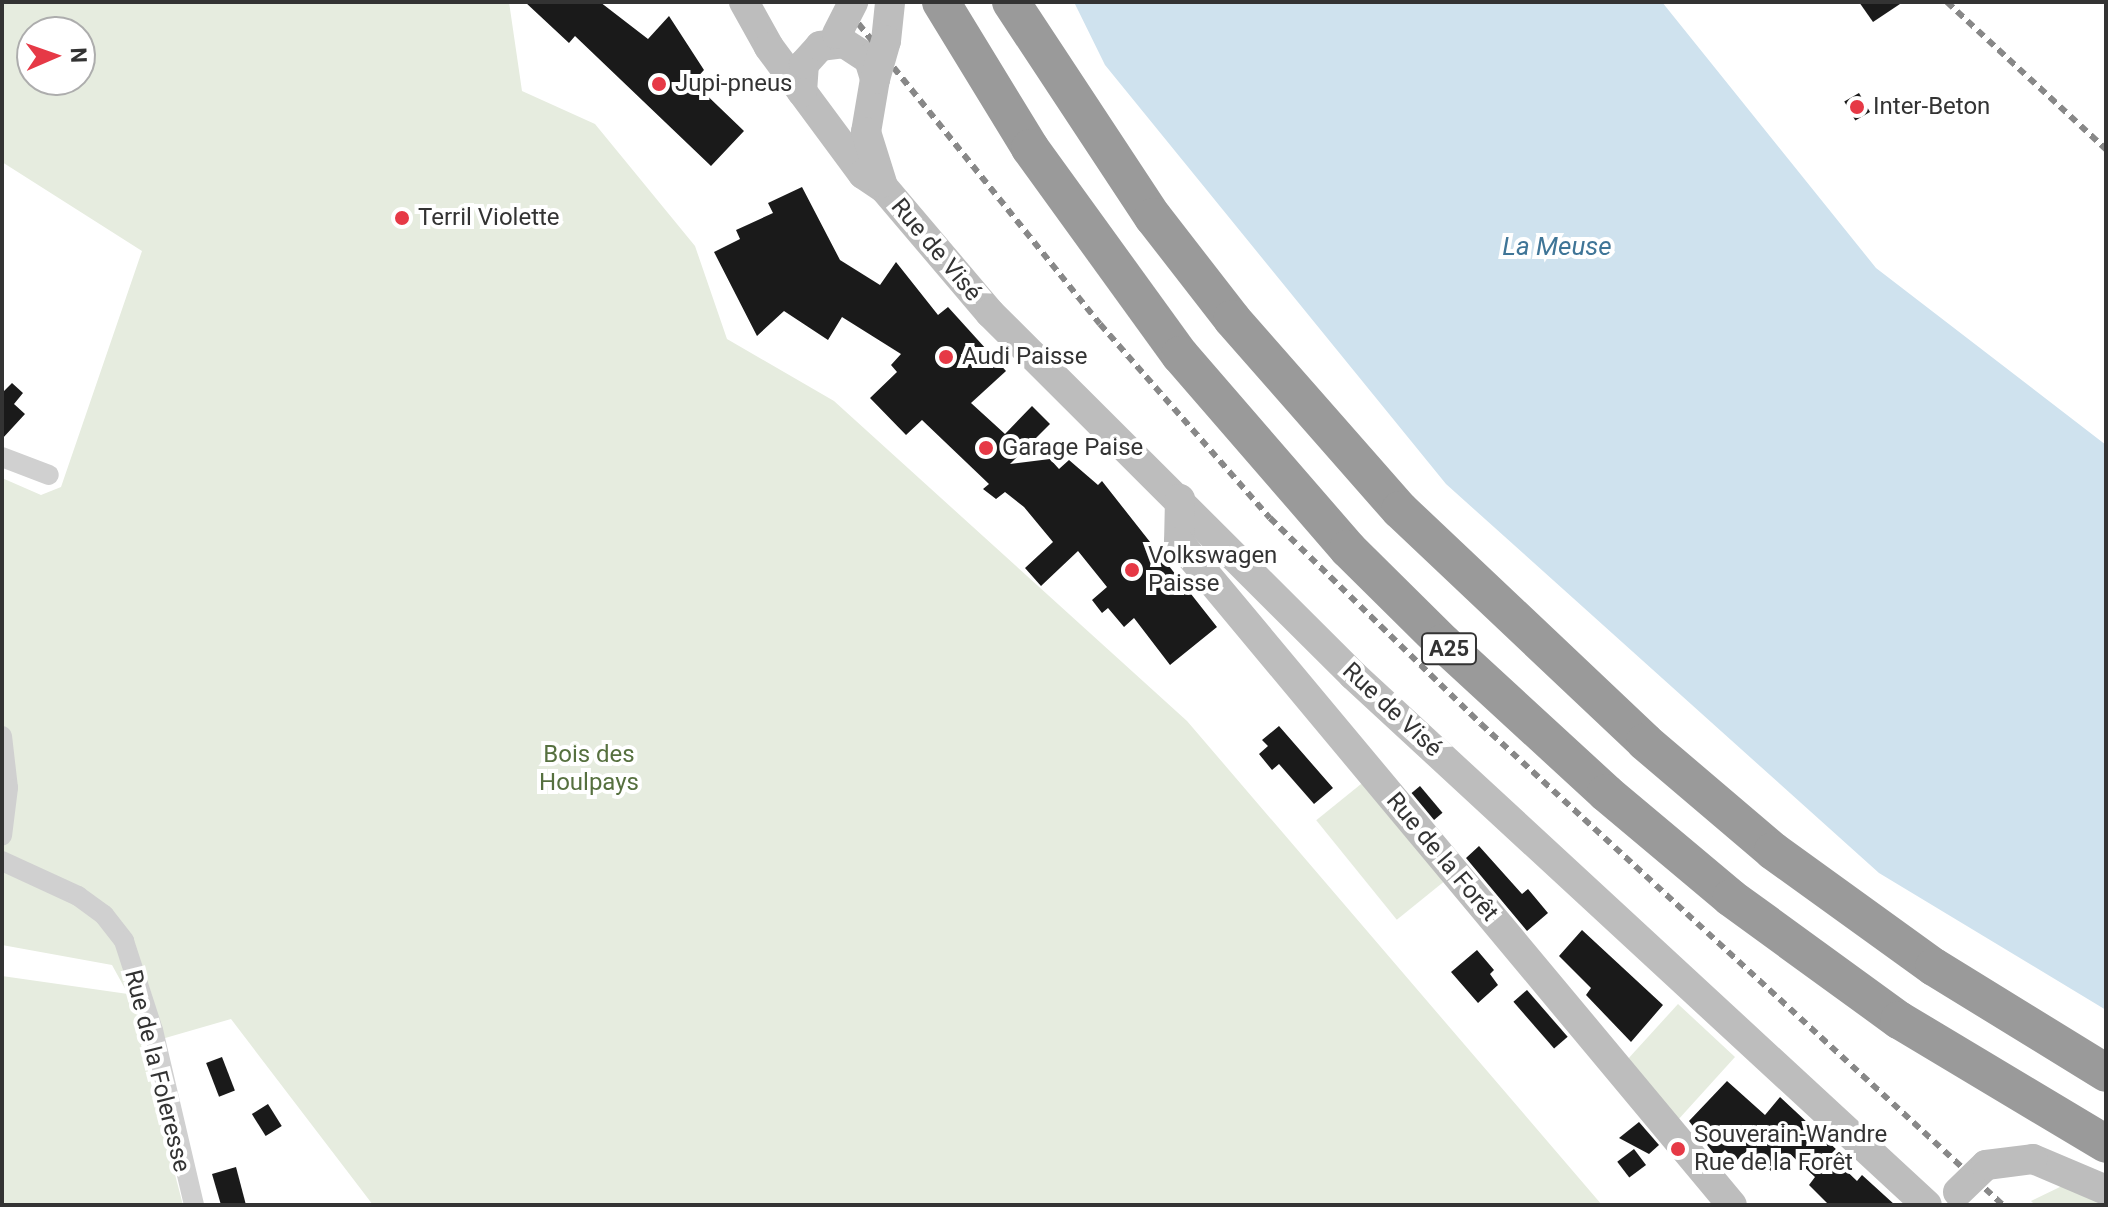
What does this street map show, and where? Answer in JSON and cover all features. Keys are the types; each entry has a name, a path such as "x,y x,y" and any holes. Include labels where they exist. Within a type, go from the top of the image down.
{"highway":[{"name":"A25","path":"941,2 1030,148 1180,355 1348,549 1443,643 1606,793 1731,898 1899,1020 2106,1144"},
{"name":"A25","path":"1011,2 1153,217 1232,319 1433,543 1645,742 1773,851 1934,967 2106,1073"}],"main road":[{"path":"853,2 832,42 804,64 810,102 842,117 871,91 886,41 890,2"},
{"name":"Rue de Visé","path":"752,13 795,44 832,42 869,59 869,148 884,188"},
{"name":"Rue de Visé","path":"752,13 769,47 863,174 884,188 990,313 1180,499 1353,675 1927,1205"},
{"name":"Rue de la Forêt","path":"1180,499 1179,542 1732,1205"},
{"path":"1953,1199 1986,1165 2033,1159 2106,1190"}],"street":[{"path":"2,457 49,475"},
{"path":"2,736 8,788 2,836"},
{"name":"Rue de la Foleresse","path":"2,861 78,896 104,915 124,941 153,1030 194,1205"}],"green space":[{"name":"Bois des Houlpays","path":"2,2 509,2 522,91 595,124 695,246 727,339 834,401 1187,721 1602,1205 373,1205 231,1019 141,1045 183,1205 2,1205 2,976 128,994 112,965 2,945 2,478 41,495 61,487 142,251 2,162"},
{"path":"1366,780 1447,879 1397,920 1316,820"},
{"path":"1678,1004 1735,1057 1677,1121 1627,1060"},
{"path":"2062,1186 2106,1205 2035,1205 2031,1201"}],"water":[{"name":"La Meuse","path":"1074,2 1662,2 1876,268 2106,445 2106,1010 1879,873 1446,484 1105,65"}],"building":[{"name":"Jupi-pneus","path":"525,2 600,2 648,39 669,16 704,70 693,82 744,131 711,166 575,36 569,43"},
{"path":"1859,2 1903,2 1873,22"},
{"name":"Inter-Beton","path":"1859,93 1870,112 1855,121 1844,102"},
{"path":"802,187 840,260 880,285 896,262 938,315 948,307 1006,371 971,403 1005,434 1032,406 1050,424 1010,464 1050,459 1059,469 1069,460 1098,485 1102,481 1217,627 1170,665 1134,618 1124,627 1108,608 1102,613 1092,600 1107,587 1078,551 1041,586 1025,568 1053,542 1024,507 1005,492 996,499 983,489 989,484 922,420 906,435 870,398 897,372 891,365 901,354 842,317 828,340 784,311 757,336 714,252 740,239 736,230 773,213 768,203"},
{"path":"12,383 23,393 14,404 25,414 2,439 2,393"},
{"path":"1279,726 1333,788 1314,804 1279,764 1272,770 1259,754 1268,746 1262,740"},
{"path":"1420,786 1442,813 1434,820 1412,793"},
{"path":"1479,846 1522,894 1528,889 1548,913 1527,931 1466,858"},
{"path":"1582,930 1663,1005 1631,1042 1586,995 1591,988 1559,956"},
{"path":"1477,950 1494,970 1490,974 1498,985 1478,1003 1451,972"},
{"path":"1527,990 1568,1037 1554,1049 1513,1002"},
{"path":"222,1057 235,1091 219,1097 206,1063"},
{"path":"1727,1081 1765,1115 1780,1097 1838,1151 1833,1158 1857,1181 1862,1175 1895,1205 1829,1205 1809,1185 1815,1177 1790,1154 1772,1172 1748,1150 1736,1161 1725,1150 1717,1158 1689,1121"},
{"path":"268,1104 282,1126 266,1136 252,1114"},
{"path":"1639,1122 1659,1145 1649,1154 1619,1138"},
{"path":"1634,1149 1646,1165 1629,1178 1617,1162"},
{"path":"236,1167 246,1205 221,1205 212,1174"}],"railway":[{"path":"841,2 1100,324 1270,518 1481,724 2003,1205"},
{"path":"1947,2 2106,149"}],"place":[{"name":"Jupi-pneus","path":"659,84"},
{"name":"Inter-Beton","path":"1857,107"},
{"name":"Terril Violette","path":"402,218"},
{"name":"Audi Paisse","path":"946,357"},
{"name":"Garage Paise","path":"986,448"},
{"name":"Volkswagen Paisse","path":"1132,570"},
{"name":"Souverain-Wandre Rue de la Forêt","path":"1678,1149"}]}
